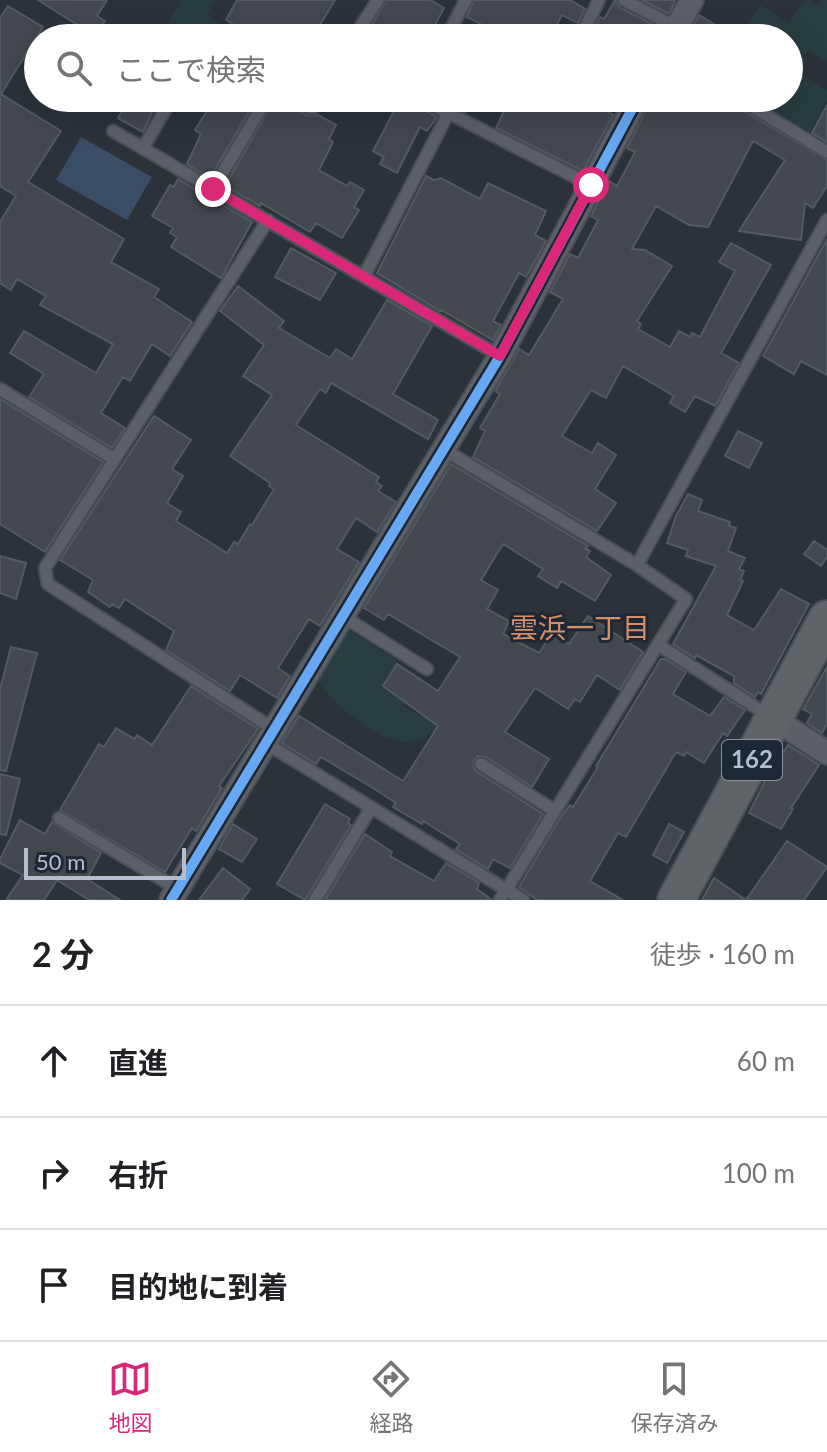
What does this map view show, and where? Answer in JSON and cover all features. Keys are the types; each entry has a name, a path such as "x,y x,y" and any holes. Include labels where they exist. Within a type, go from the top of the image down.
{"highway":[{"name":"162","path":"676,900 827,619"}],"street":[{"path":"678,24 692,0"},
{"path":"174,895 500,356 630,112"},
{"path":"774,719 827,753"}],"lane":[{"path":"362,24 378,0"},
{"path":"453,24 466,0"},
{"path":"587,24 599,0"},
{"path":"624,0 660,24"},
{"path":"143,148 164,112"},
{"path":"213,189 259,112"},
{"path":"444,112 591,185"},
{"path":"761,112 827,152"},
{"path":"364,276 448,114"},
{"path":"113,131 500,356"},
{"path":"268,220 45,568 48,584 371,808 503,895 523,900"},
{"path":"637,565 827,220"},
{"path":"0,389 114,459"},
{"path":"443,449 637,565 686,599 503,895"},
{"path":"344,617 427,669"},
{"path":"659,645 774,719"},
{"path":"481,764 555,811"},
{"path":"315,900 371,808"},
{"path":"59,818 174,895"}],"green space":[{"path":"181,0 216,0 207,15 222,24 167,24"},
{"path":"810,0 818,5 821,0 827,0 827,61 808,51 803,60 803,24 747,24 761,5 788,23 803,2"},
{"path":"803,76 827,90 827,101 807,136 766,112 803,112"},
{"path":"345,632 352,632 398,661 381,687 406,702 404,706 420,716 436,691 451,700 430,734 412,741 381,735 350,715 325,690 316,679"}],"water":[{"path":"81,137 152,177 127,220 56,180"}],"building":[{"path":"38,0 107,0 97,16 105,21 103,24 76,24"},
{"path":"237,0 335,0 320,24 233,24 226,20"},
{"path":"386,0 430,0 444,8 435,24 372,24"},
{"path":"474,0 570,0 585,9 578,23 562,15 557,24 481,24 467,17"},
{"path":"615,0 620,8 652,24 596,24 600,17 604,19"},
{"path":"642,0 674,0 675,1 669,14"},
{"path":"8,6 38,24 24,24 24,57 1,94 24,108 24,112 30,112 61,131 28,182 124,239 111,262 159,289 154,297 192,322 170,356 152,344 130,381 123,377 101,413 125,428 112,448 29,397 44,374 10,353 24,331 96,373 113,344 40,305 46,296 17,279 11,290 0,283 0,222 16,196 0,186 0,18"},
{"path":"699,15 714,24 694,24"},
{"path":"827,105 827,142 812,133"},
{"path":"121,112 152,112 143,132 118,118"},
{"path":"206,112 249,112 210,178 187,164 201,134 195,130"},
{"path":"267,112 301,112 308,116 318,115 336,125 329,139 333,142 319,170 347,186 350,182 364,190 354,207 359,210 342,238 316,223 310,232 225,186"},
{"path":"394,112 428,112 437,117 427,131 420,127 397,173 380,164 384,157 373,151"},
{"path":"504,112 608,112 613,115 583,171 496,128"},
{"path":"645,112 746,112 827,160 827,186 813,208 805,203 801,240 739,231 785,160 753,141 708,227 689,225 656,206 632,249 645,250 672,266 637,321 641,324 638,329 670,347 679,331 690,337 692,333 700,337 735,271 719,262 731,243 771,265 721,353 739,363 715,406 695,396 685,412 670,403 674,396 623,366 606,398 591,390 562,436 592,453 598,443 616,455 595,489 616,503 597,531 473,457 485,431 480,428 500,394 495,391 519,349 529,355 563,299 550,292 570,254 578,258 598,220 591,216 609,181 617,186 635,152 627,148"},
{"path":"426,176 434,180 441,178 480,199 488,183 546,211 535,235 546,241 526,277 519,273 493,321 501,325 493,340 377,273"},
{"path":"178,179 252,222 221,278 171,247 177,237 170,233 173,228 152,216 170,185 174,187"},
{"path":"827,239 827,375 801,361 794,374 763,356"},
{"path":"291,248 336,273 320,300 275,277"},
{"path":"238,286 284,321 279,328 330,358 336,349 352,359 387,300 432,326 393,394 438,420 428,439 331,383 326,393 320,389 296,425 379,477 376,482 382,486 378,491 396,502 377,532 356,518 337,549 359,562 320,626 309,619 278,668 290,676 277,698 240,675 230,691 166,650 174,631 125,599 119,608 112,604 110,607 88,592 93,580 60,560 154,416 191,440 172,469 183,476 167,503 181,512 176,521 227,553 252,525 274,489 269,486 270,483 230,456 272,395 243,376 264,345 220,311"},
{"path":"0,399 103,462 45,552 0,524"},
{"path":"738,431 762,443 749,468 725,456"},
{"path":"451,464 588,546 586,549 590,551 586,557 611,575 595,601 561,581 557,588 538,576 543,569 503,544 481,580 498,590 487,609 509,621 503,634 539,653 552,633 569,644 588,616 643,652 620,690 597,675 580,702 575,699 568,709 535,688 505,732 549,759 532,787 486,757 478,756 474,760 476,771 543,814 510,868 493,859 488,869 456,849 460,844 393,807 396,803 373,788 321,757 316,764 282,743 299,716 403,781 438,726 383,686 397,664 438,691 460,657 388,614 384,620 364,608"},
{"path":"688,494 702,500 698,511 730,522 729,526 736,528 728,551 745,558 739,569 744,571 740,580 743,581 727,615 754,630 781,589 809,604 761,694 758,692 755,697 734,683 734,676 673,644 716,566 686,556 688,550 667,543"},
{"path":"814,541 827,550 827,557 821,566 804,554"},
{"path":"0,556 26,563 16,599 0,593"},
{"path":"11,647 37,653 6,771 0,770 0,689"},
{"path":"661,659 686,672 673,694 710,716 724,697 745,710 727,736 723,733 704,763 686,752 684,756 676,752 626,837 618,833 590,881 623,900 537,900 519,887 560,818 570,805 573,807 598,767"},
{"path":"827,667 827,724 822,733 807,723 812,714 803,709"},
{"path":"191,686 258,729 219,786 222,788 196,831 192,828 165,872 60,810 99,744 104,747 116,728 135,739 137,735 152,745"},
{"path":"788,745 819,765 781,829 749,813 768,775"},
{"path":"0,774 20,779 6,835 0,834"},
{"path":"325,804 350,819 348,823 351,825 305,900 277,884"},
{"path":"20,820 45,834 52,822 101,853 87,879 120,900 89,900 57,880 44,900 6,900 23,875 0,863 0,859"},
{"path":"233,824 257,839 242,862 219,849"},
{"path":"669,824 684,832 667,863 653,855"},
{"path":"365,834 392,852 390,856 434,881 446,863 479,883 477,889 492,900 325,900"},
{"path":"787,841 827,867 804,900 746,900"},
{"path":"223,868 250,889 242,900 199,900"},
{"path":"714,878 746,900 702,900"}],"cycle path":[{"path":"171,900 500,356 631,112"}],"district":[{"name":"雲浜一丁目","path":"580,628"}],"route":[{"path":"213,189 500,356 591,185"}]}
